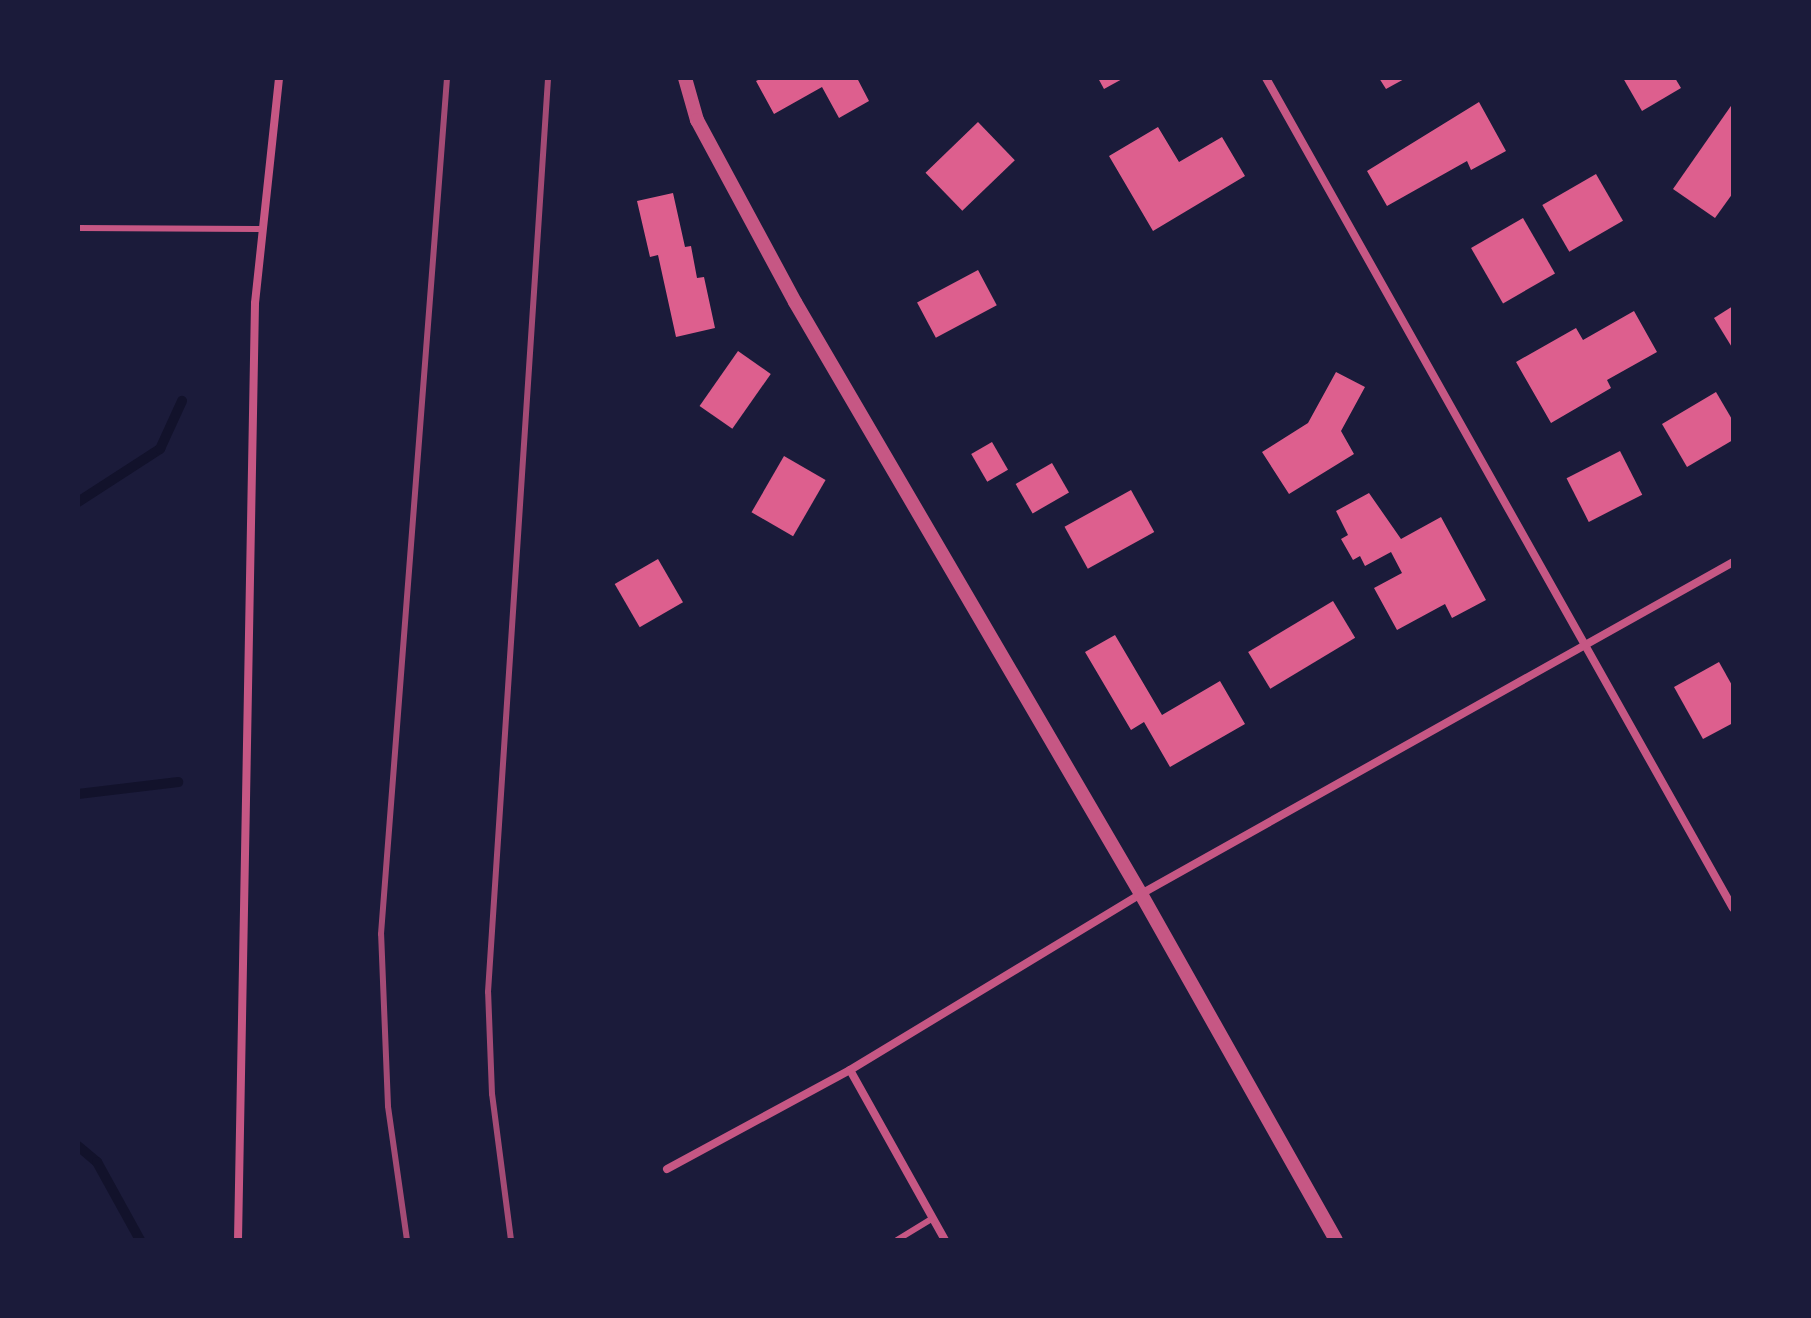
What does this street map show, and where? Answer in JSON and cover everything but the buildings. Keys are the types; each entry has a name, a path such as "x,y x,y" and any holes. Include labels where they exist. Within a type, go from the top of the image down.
{"street":[{"path":"238,1240 255,303 279,78"},
{"path":"685,78 697,120 795,302 1141,894 1336,1240"},
{"path":"1266,78 1733,908"},
{"path":"667,1169 850,1070 1141,894 1733,562"},
{"path":"850,1070 945,1240"}],"lane":[{"path":"78,228 261,229"},
{"path":"897,1240 933,1218"}],"waterway":[{"path":"78,502 160,449 182,401"},
{"path":"78,794 178,782"},
{"path":"78,1146 97,1162 140,1240"}],"railway":[{"path":"407,1240 388,1106 381,934 447,78"},
{"path":"511,1240 492,1094 488,992 548,78"}]}
